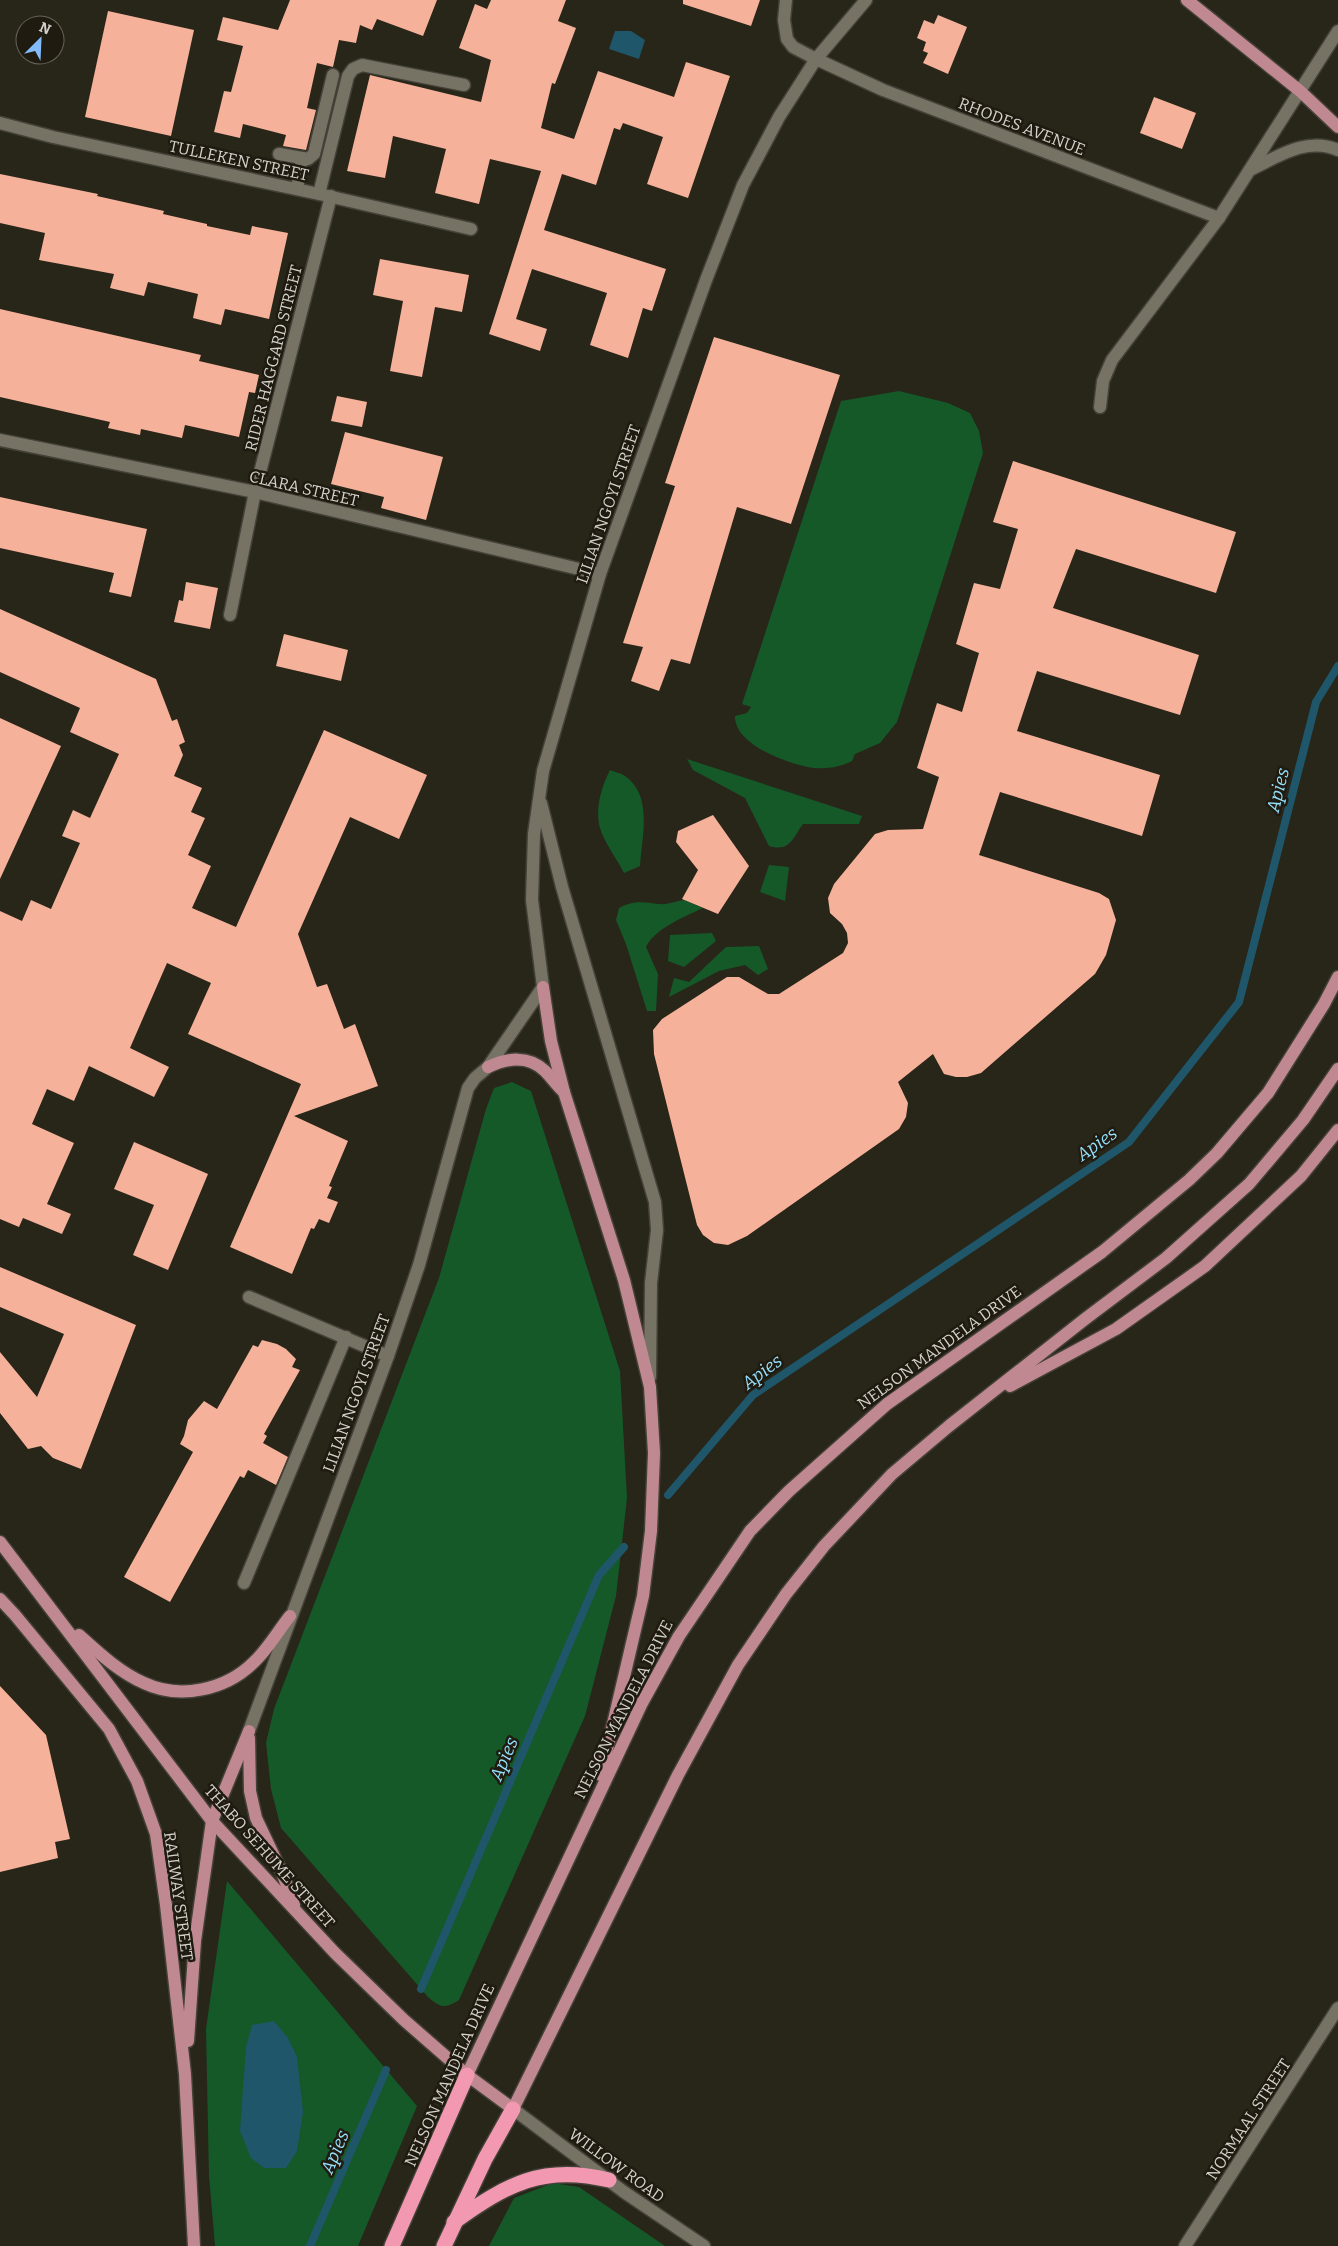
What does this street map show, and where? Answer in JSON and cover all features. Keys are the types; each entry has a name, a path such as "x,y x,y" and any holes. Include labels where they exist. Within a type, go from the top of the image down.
{"highway":[{"name":"NELSON MANDELA DRIVE","path":"392,2246 467,2075"},
{"path":"444,2246 485,2159 513,2110"},
{"path":"454,2222 489,2197 538,2176 567,2175 609,2180"}],"main road":[{"path":"1187,0 1300,91 1338,127"},
{"name":"NELSON MANDELA DRIVE","path":"467,2075 642,1703 679,1636 750,1531 789,1491 887,1404 1102,1252 1189,1180 1217,1153 1268,1093 1324,1004 1338,977"},
{"path":"543,987 551,1041 564,1092 624,1280 650,1387 654,1453 652,1531 644,1586 604,1767 589,1813"},
{"path":"488,1067 510,1059 522,1060 534,1064 545,1071 564,1092"},
{"path":"513,2110 678,1775 738,1665 761,1628 824,1546 892,1474 949,1426 1166,1258 1224,1208 1249,1184 1303,1120 1338,1070"},
{"path":"983,1400 1116,1329 1205,1266 1296,1182 1338,1130"},
{"name":"THABO SEHUME STREET","path":"0,1542 212,1821 335,1953 404,2020 467,2075 513,2110"},
{"path":"0,1595 15,1615"},
{"name":"RAILWAY STREET","path":"0,1599 109,1730 137,1781 156,1834 166,1904 185,2074 194,2246"},
{"path":"60,1619 115,1666 145,1684 175,1692 204,1690 227,1681 254,1662 290,1616"},
{"path":"185,2074 195,1941 212,1821 249,1731"},
{"path":"249,1731 250,1792 256,1818 284,1875 295,1909"}],"street":[{"path":"786,0 784,20 786,39 793,47 816,59"},
{"name":"LILIAN NGOYI STREET","path":"249,1731 290,1616 388,1356 419,1265 444,1179 462,1104 471,1083 488,1067 543,987 532,900 534,834 539,797 543,770 600,574 706,280 743,185 779,117 816,59 866,0"},
{"path":"1100,407 1103,381 1112,360 1219,218 1338,31"},
{"name":"RHODES AVENUE","path":"816,59 883,90 1219,218"},
{"name":"RIDER HAGGARD STREET","path":"230,615 255,492 325,195 348,76 353,68 362,65 464,85"},
{"path":"279,154 308,159 314,154 333,75"},
{"name":"TULLEKEN STREET","path":"0,122 52,137 325,195 471,230"},
{"path":"1250,170 1304,146 1317,145 1338,150"},
{"path":"297,189 302,158"},
{"name":"CLARA STREET","path":"0,440 255,492 600,574"},
{"path":"539,797 562,887 655,1202 657,1230 651,1283 650,1387"},
{"path":"249,1297 388,1356"},
{"path":"244,1583 346,1338"},
{"name":"NORMAAL STREET","path":"1185,2246 1338,2008"},
{"name":"WILLOW ROAD","path":"513,2110 704,2246"}],"green space":[{"path":"899,391 948,403 970,413 979,431 983,453 897,722 880,743 855,754 852,761 848,763 839,766 814,768 791,763 765,752 753,744 737,726 735,716 747,713 751,707 742,704 841,401"},
{"path":"687,759 862,816 859,824 803,824 786,846 769,846 745,798 693,770"},
{"path":"610,770 623,775 634,784 643,805 644,830 640,866 624,873 606,842 601,831 598,816 604,784"},
{"path":"769,865 789,867 785,901 760,892"},
{"path":"684,900 703,908 663,929 650,940 646,947 658,974 656,1011 647,1011 626,944 616,920 619,908 634,903 662,904"},
{"path":"712,933 716,941 684,967 668,961 670,935"},
{"path":"759,946 768,969 758,975 745,965 719,971 669,997 674,978 689,982 726,947"},
{"path":"512,1082 531,1091 620,1371 627,1498 616,1596 585,1716 459,2000 450,2005 443,2006 428,1997 281,1828 271,1789 266,1743 274,1709 439,1278 486,1109 494,1088"},
{"path":"227,1881 417,2106 358,2246 215,2246 209,2176 206,2029"},
{"path":"553,2183 579,2187 665,2246 489,2246 514,2198"}],"water":[{"path":"615,31 631,31 645,40 639,59 609,49"},
{"path":"274,2021 288,2038 297,2057 303,2112 297,2151 286,2168 264,2168 251,2158 240,2131 246,2047 252,2025"}],"building":[{"path":"290,0 437,0 423,36 377,19 372,30 360,25 356,43 339,40 333,67 317,63 307,108 316,110 306,150 283,146 286,135 243,124 240,138 214,132 224,91 231,92 243,46 217,40 223,17 278,30"},
{"path":"491,0 566,0 558,21 576,28 555,84 552,83 541,128 574,139 598,71 674,97 686,62 730,76 688,198 647,184 663,137 623,123 620,130 614,128 596,185 562,174 544,230 666,269 652,311 643,308 628,358 590,345 607,293 532,269 516,319 547,329 540,351 489,334 541,171 490,159 479,204 435,193 446,149 393,136 385,178 347,171 370,75 481,102 491,60 459,48 475,4 487,9"},
{"path":"683,0 760,0 751,26 683,4"},
{"path":"108,11 194,30 171,136 85,117"},
{"path":"938,15 967,27 948,74 923,63 928,53 923,51 926,42 917,38 924,20 934,24"},
{"path":"1154,97 1196,113 1182,149 1140,133"},
{"path":"0,174 98,194 97,196 164,211 163,214 207,224 207,226 250,235 252,226 288,233 269,319 225,309 221,325 193,318 198,294 148,282 144,296 110,288 114,274 39,260 45,233 0,223"},
{"path":"380,259 469,275 462,312 435,307 422,377 390,371 403,301 373,295"},
{"path":"0,309 201,355 199,361 259,375 255,393 249,392 239,437 185,425 182,438 141,429 140,435 108,428 110,422 0,397"},
{"path":"714,337 840,375 791,524 737,507 690,664 671,659 659,691 631,681 643,647 623,643 675,486 665,483"},
{"path":"337,396 367,402 362,427 331,421"},
{"path":"345,432 443,457 426,520 381,508 384,497 331,484"},
{"path":"1013,461 1236,532 1216,593 1076,549 1053,608 1199,655 1180,715 1037,671 1017,731 1160,775 1142,836 1000,792 979,855 1099,893 1109,899 1116,920 1106,955 1095,974 981,1073 967,1077 944,1074 933,1054 898,1082 908,1103 906,1117 899,1129 747,1236 728,1245 714,1243 703,1235 697,1225 654,1054 653,1030 662,1019 727,977 739,977 768,994 779,994 843,953 848,943 847,933 842,924 830,913 828,898 834,884 875,834 888,830 923,829 939,777 917,768 937,703 962,712 979,653 956,644 974,583 1000,589 1018,529 993,522"},
{"path":"0,497 147,529 131,597 109,592 114,573 0,548"},
{"path":"186,582 218,588 210,629 174,622 179,600 183,601"},
{"path":"0,609 156,679 172,721 177,719 185,742 179,745 183,755 174,776 202,788 191,812 205,818 188,855 211,866 192,908 236,927 324,730 427,775 399,839 350,817 298,934 317,987 327,984 344,1029 355,1024 378,1086 294,1116 348,1141 329,1186 332,1187 327,1198 338,1202 329,1223 319,1219 314,1229 311,1228 292,1274 230,1247 301,1084 188,1034 211,983 167,963 130,1048 169,1067 154,1097 89,1066 74,1101 47,1089 32,1124 74,1143 47,1204 71,1214 62,1234 23,1218 19,1227 0,1219 0,911 22,921 31,900 51,909 80,843 62,836 73,810 90,818 119,754 70,732 80,708 0,672"},
{"path":"284,634 348,650 341,681 276,666"},
{"path":"0,718 61,746 0,879"},
{"path":"713,815 749,866 718,914 682,899 698,870 676,842 678,831"},
{"path":"134,1142 208,1174 168,1270 133,1255 154,1205 114,1189"},
{"path":"0,1267 136,1325 81,1469 53,1458 41,1446 28,1449 0,1413 0,1352 37,1397 64,1334 0,1307"},
{"path":"262,1340 277,1344 286,1349 296,1359 292,1367 300,1370 264,1434 267,1436 263,1443 288,1457 276,1485 248,1470 244,1478 240,1476 170,1602 124,1577 193,1452 180,1444 188,1420 204,1401 217,1409 253,1345 258,1347"},
{"path":"0,1686 46,1735 70,1839 55,1842 58,1858 0,1872"}],"waterway":[{"name":"Apies","path":"668,1495 753,1395 1129,1142 1239,1002 1316,702 1338,666"},
{"name":"Apies","path":"421,1989 599,1575 624,1547"},
{"name":"Apies","path":"310,2246 386,2070"}]}
